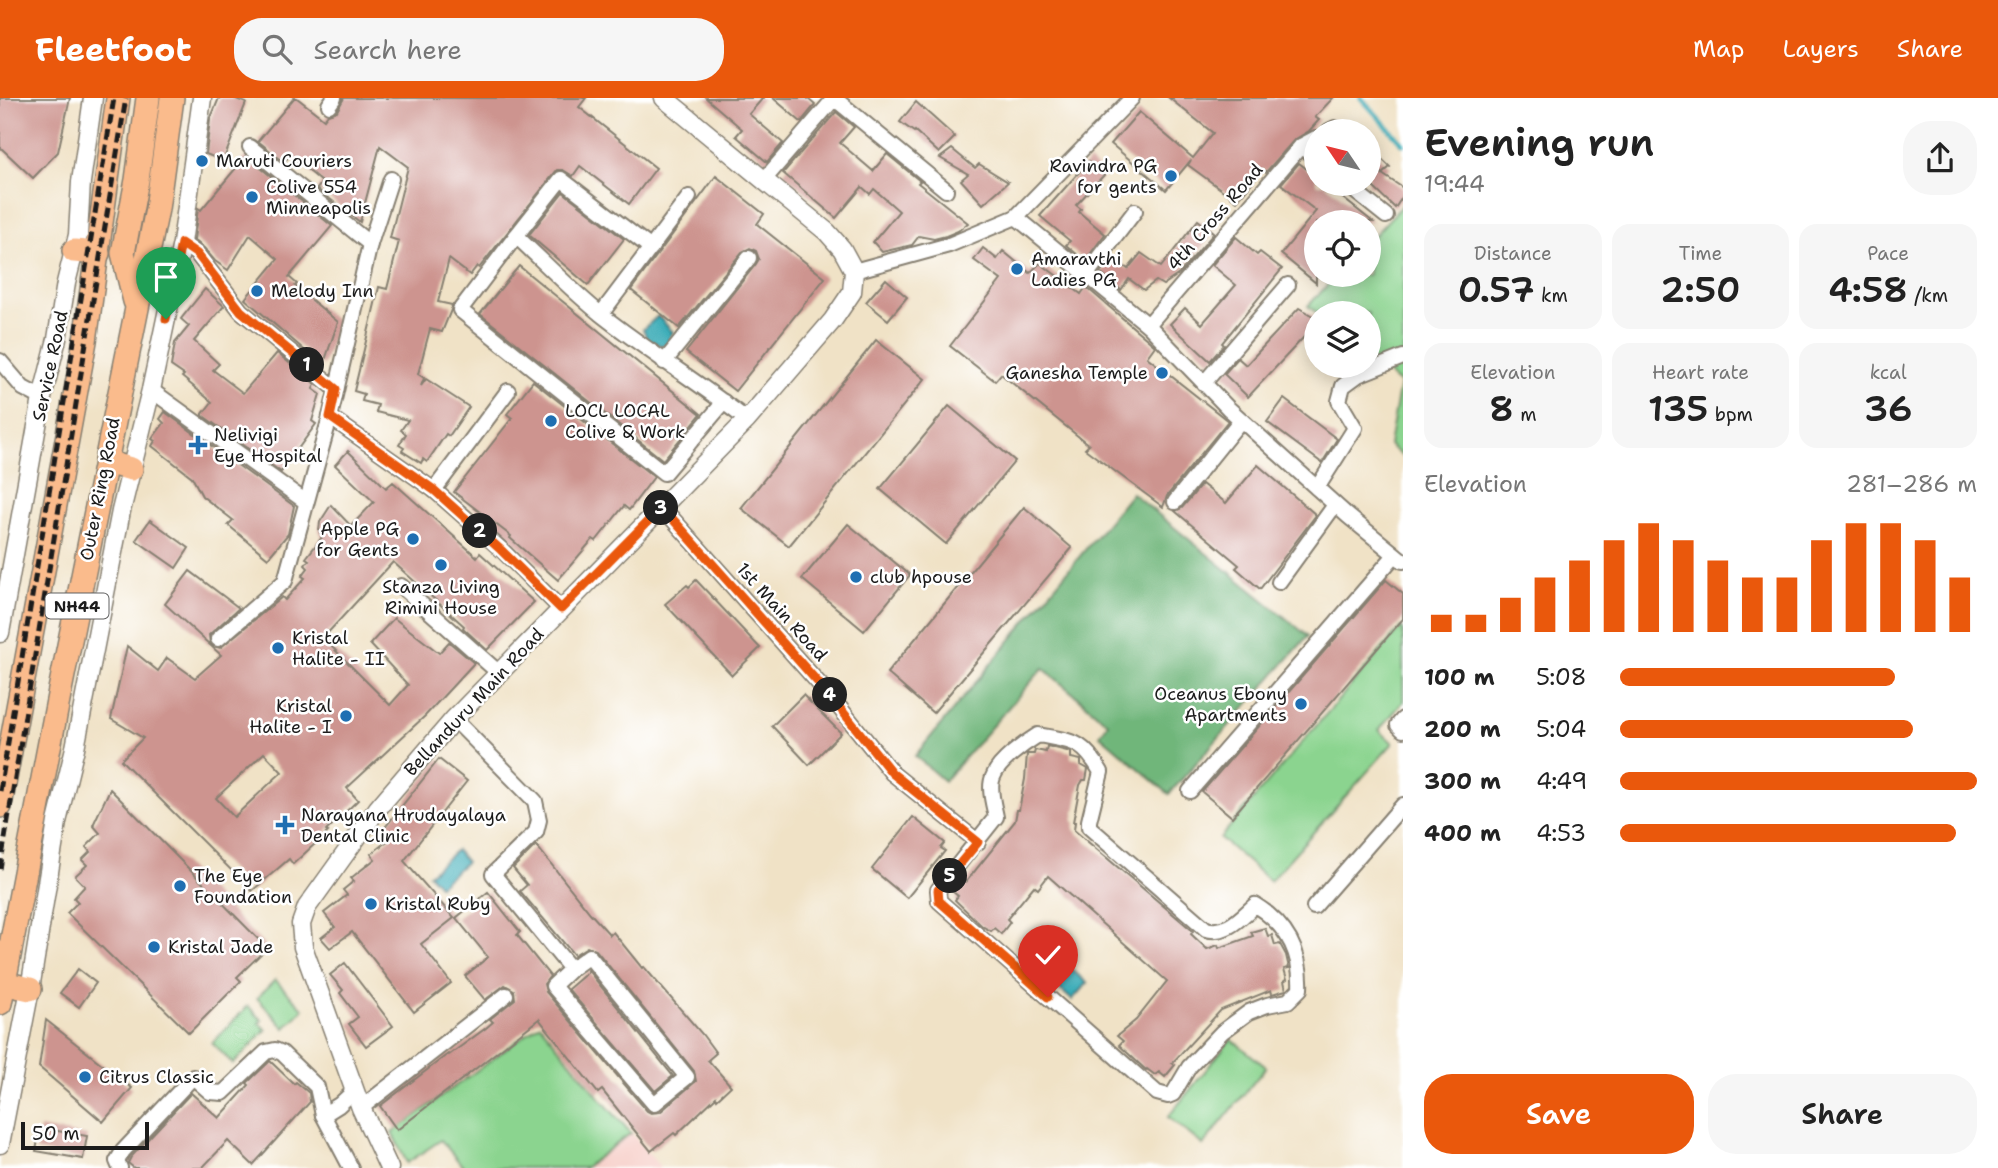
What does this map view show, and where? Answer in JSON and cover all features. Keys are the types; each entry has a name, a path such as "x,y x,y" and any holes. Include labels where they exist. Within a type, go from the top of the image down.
{"highway":[{"name":"NH44","path":"0,807 85,341 118,98"},
{"path":"137,310 123,253 137,180 148,98"},
{"name":"Outer Ring Road","path":"2,993 158,209 172,98"},
{"path":"74,251 98,253"},
{"path":"106,462 131,469"},
{"path":"2,993 30,989"}],"street":[{"name":"Service Road","path":"0,633 42,398 57,339 74,251 93,98"},
{"path":"0,1144 30,989 57,822 75,748 131,469 151,390 181,243 202,98"},
{"path":"664,98 827,232 842,249 855,271 949,245 1016,217 1132,98"},
{"path":"764,180 832,101 840,103 946,190"},
{"name":"4th Cross Road","path":"1148,325 1304,144"},
{"path":"250,147 370,244"},
{"path":"651,248 561,179 460,310 664,473 724,402"},
{"path":"218,639 285,581 330,417 370,244 391,180"},
{"path":"1361,196 1386,216"},
{"path":"601,314 689,197"},
{"path":"1087,274 1135,211"},
{"path":"1016,217 1148,325 1241,420 1335,505 1399,558 1190,791"},
{"path":"516,236 601,314 664,362 747,419"},
{"path":"181,243 197,254 241,311 336,389"},
{"path":"664,362 749,258"},
{"name":"Bellanduru Main Road","path":"389,1168 354,1091 303,947 301,924 307,907 378,808 454,719 747,419 833,320 852,292 855,271"},
{"path":"1204,383 1288,285"},
{"path":"1317,488 1355,428 1339,401 1342,386 1358,375 1403,357"},
{"path":"0,361 23,388 42,398"},
{"path":"151,390 306,502"},
{"path":"434,490 508,391"},
{"path":"330,417 434,490 561,609"},
{"path":"1175,502 1241,420"},
{"path":"1279,582 1335,505"},
{"name":"1st Main Road","path":"662,507 831,697 892,773 978,842"},
{"path":"401,586 499,673"},
{"path":"454,719 535,801 539,821 536,832 493,874 571,969"},
{"path":"1403,719 1398,725 1403,730"},
{"path":"1038,735 1076,743 1090,753 1101,772 1089,827 1206,929 1226,929 1255,905 1271,914 1287,931 1301,974 1300,989 1288,1000 1249,1012 1222,1032 1189,1067 1173,1094 1168,1096 1157,1093 939,901 938,890 978,842 996,817 992,777 1018,747 1038,735"},
{"path":"1314,907 1403,805"},
{"path":"589,956 687,1077 654,1104 553,986 571,969 589,956"},
{"path":"361,1108 506,995"},
{"path":"120,1168 117,1161 123,1151 193,1077 210,1092 223,1093 266,1052 275,1050 282,1053 317,1087 323,1115 351,1168"},
{"path":"323,1115 354,1091"}],"shaded area":[{"path":"631,1133 661,1168 584,1168"}],"green space":[{"path":"1403,204 1403,457 1389,445 1400,384 1381,367 1381,301 1313,301 1326,287 1381,287 1381,228"},
{"path":"1132,493 1308,636 1169,794 1100,735 1108,723 1043,668 944,781 915,756"},
{"path":"1401,627 1403,702 1379,730 1393,743 1270,881 1220,838"},
{"path":"275,980 304,1009 285,1028 257,998"},
{"path":"248,1006 262,1020 259,1023 266,1030 233,1064 212,1043"},
{"path":"540,1024 631,1133 584,1168 464,1168 441,1140 407,1163 392,1133"},
{"path":"1231,1039 1266,1067 1203,1145 1168,1117"}],"water":[{"path":"658,316 673,332 666,345 661,346 647,339 643,329"},
{"path":"456,850 466,862 439,885 429,874"},
{"path":"1054,953 1087,983 1072,1000 1038,970"}],"building":[{"path":"0,98 70,98 58,152 33,178 0,147"},
{"path":"219,98 234,98 246,103 223,161 206,154 210,120"},
{"path":"294,98 324,119 328,114 337,111 344,98 586,98 579,107 656,168 629,204 580,166 573,176 563,170 557,170 479,268 477,266 470,275 449,259 438,302 452,305 451,310 442,332 430,329 418,374 424,378 421,386 426,379 469,407 427,462 423,459 421,463 402,451 404,448 399,445 406,434 401,430 408,420 376,412 378,405 362,401 364,394 354,391 379,287 387,289 399,241 390,238 408,167 380,146 360,222 317,189 322,182 290,155 284,162 258,141"},
{"path":"706,98 763,98 749,114 783,143 767,162 736,136 742,129"},
{"path":"773,98 807,98 815,105 801,122"},
{"path":"1169,98 1333,98 1315,117 1318,119 1304,119 1304,134 1294,140 1266,172 1263,169 1237,201 1188,165 1191,160 1166,190 1111,144 1139,112 1193,158 1213,133"},
{"path":"916,102 955,137 939,153 915,131 900,122"},
{"path":"836,112 854,127 840,143 873,171 887,154 968,223 946,236 934,239 919,236 912,245 882,252 873,242 899,211 874,189 870,194 862,187 836,218 783,173"},
{"path":"952,149 975,168 979,164 1008,182 983,204 961,180 968,174 940,158"},
{"path":"246,156 332,226 289,277 297,284 295,286 338,322 323,366 245,299 278,259 250,235 228,270 194,240 198,208 201,210"},
{"path":"1381,158 1390,167 1382,174 1403,188 1403,196 1395,208 1381,195"},
{"path":"1089,161 1104,175 1076,205 1081,209 1079,212 1105,234 1085,261 1066,245 1070,241 1040,216"},
{"path":"1299,163 1304,167 1304,196 1340,196 1358,210 1315,210 1281,184"},
{"path":"716,176 764,214 757,224 825,278 735,391 686,352 756,264 759,259 756,251 750,248 742,252 679,328 631,290"},
{"path":"563,192 624,239 588,285 529,235"},
{"path":"1198,220 1214,233 1179,274 1163,285 1156,281 1144,290 1129,279 1121,290 1100,273 1112,257 1128,269 1141,253 1161,267"},
{"path":"1304,226 1304,273 1281,254"},
{"path":"1236,237 1257,255 1260,252 1282,269 1210,361 1170,324 1185,308 1202,324 1236,285 1212,265"},
{"path":"983,248 997,259 1003,251 1030,273 1040,263 1081,294 1086,287 1155,346 1147,357 1228,421 1167,496 1163,507 1085,449 1089,445 1001,374 995,381 950,346 1001,280 974,260"},
{"path":"519,266 701,414 663,460 480,314"},
{"path":"886,279 907,297 888,320 866,302"},
{"path":"205,289 224,306 194,341 219,364 213,370 243,393 277,353 315,384 313,389 320,394 312,421 316,424 281,472 202,415 212,402 171,366 175,343 189,326 181,319"},
{"path":"1299,308 1304,311 1304,337 1248,397 1224,374 1238,358 1246,365"},
{"path":"876,340 925,379 789,546 741,508"},
{"path":"533,381 654,477 629,510 624,506 596,541 593,539 558,580 510,538 511,536 454,492 512,418 507,414"},
{"path":"1284,399 1337,439 1322,463 1267,422"},
{"path":"949,406 1015,461 946,544 880,489"},
{"path":"165,412 294,506 288,534 268,558 228,525 233,520 202,496 192,477 152,446 155,441 152,439 164,423 160,419"},
{"path":"348,451 386,488 393,482 477,557 480,553 534,602 487,650 393,562 323,638 390,705 408,685 370,644 394,618 439,653 449,642 474,663 425,716 347,788 358,800 326,831 328,832 293,864 289,859 252,891 121,760 143,738 111,719 127,646 158,671 167,658 195,678 221,655 210,645 220,648 282,597 285,600 305,578 302,576 308,568 305,565 309,560 306,558 322,537 320,522 331,505 351,526 374,502 335,465","holes":["264,753 282,772 234,817 216,798"]},
{"path":"1258,465 1316,515 1260,589 1236,568 1239,565 1175,511 1182,508 1202,484 1226,503"},
{"path":"1024,507 1072,548 933,713 887,673"},
{"path":"150,520 189,548 176,568 136,540"},
{"name":"club hpouse","path":"848,524 910,575 864,631 802,579"},
{"path":"190,571 239,608 209,635 210,645 165,604"},
{"path":"696,580 760,648 732,675 665,604"},
{"name":"Oceanus Ebony Apartments","path":"1386,580 1403,594 1403,619 1232,817 1202,792"},
{"path":"803,695 841,733 809,765 772,726"},
{"path":"1047,746 1071,752 1071,758 1081,760 1081,765 1088,769 1086,780 1080,785 1074,830 1193,931 1191,934 1207,949 1218,945 1219,948 1253,936 1251,932 1265,928 1268,936 1272,935 1275,945 1280,944 1286,955 1289,968 1284,969 1286,990 1272,994 1271,990 1221,1010 1172,1063 1175,1065 1165,1077 1159,1072 1155,1075 1146,1070 1119,1045 1123,1041 1117,1036 1136,1020 1167,981 1048,876 1038,889 1034,886 1007,919 1010,922 1001,934 994,928 991,931 982,926 955,900 958,896 952,891 962,878 966,882 1015,821 1025,779 1027,754 1034,754 1035,750 1046,752"},
{"path":"439,759 467,781 404,861 454,918 421,944 451,983 414,1012 352,932 330,948 321,938 335,927 324,913 347,895 343,890 354,881 351,878 375,859 371,854 392,837 383,830"},
{"name":"Kristal Jade","path":"110,789 267,948 237,977 241,981 189,1033 67,913 78,902 74,898 85,886 75,876 87,865 82,860 90,852 86,847 100,833 93,825"},
{"path":"913,817 945,843 941,848 945,851 907,898 872,869"},
{"path":"536,845 590,913 610,935 613,932 702,1034 716,1053 708,1060 731,1086 676,1135 674,1133 651,1151 602,1090 598,1093 539,1019 397,1130 380,1106 486,1028 493,1022 490,1019 515,999 514,990 505,985 485,1000 465,976 488,957 456,918 488,892 520,932 517,935 550,976 544,984 546,992 647,1111 660,1112 696,1081 694,1071 596,950 587,947 574,955 520,891 527,885 513,868"},
{"path":"345,963 393,1026 366,1046 349,1024 358,1017 340,993 343,990 330,975"},
{"path":"78,969 96,983 79,1007 60,993"},
{"path":"587,969 673,1076 655,1091 568,989 588,972"},
{"name":"Citrus Classic","path":"46,1020 132,1088 103,1122 39,1067"},
{"path":"270,1061 294,1084 296,1082 309,1093 310,1102 253,1165 228,1141 202,1168 134,1168 128,1163 191,1093 219,1118 249,1085 247,1083"},
{"path":"40,1128 87,1136 83,1159 36,1151"}],"waterway":[{"path":"1361,98 1403,144"}],"railway":[{"path":"0,791 114,98"},
{"path":"0,869 126,98"}],"place":[{"name":"Maruti Couriers","path":"202,161"},
{"name":"Ravindra PG for gents","path":"1171,176"},
{"name":"Colive 554 Minneapolis","path":"252,197"},
{"name":"Amaravthi Ladies PG","path":"1017,269"},
{"name":"Melody Inn","path":"257,291"},
{"name":"Ganesha Temple","path":"1162,373"},
{"name":"LOCL LOCAL Colive & Work","path":"551,421"},
{"name":"Nelivigi Eye Hospital","path":"198,445"},
{"name":"Apple PG for Gents","path":"413,539"},
{"name":"Stanza Living Rimini House","path":"441,565"},
{"name":"club hpouse","path":"856,577"},
{"name":"Kristal Halite - II","path":"278,648"},
{"name":"Oceanus Ebony Apartments","path":"1301,704"},
{"name":"Kristal Halite - I","path":"346,716"},
{"name":"Narayana Hrudayalaya Dental Clinic","path":"285,825"},
{"name":"The Eye Foundation","path":"180,886"},
{"name":"Kristal Ruby","path":"371,904"},
{"name":"Kristal Jade","path":"154,947"},
{"name":"Citrus Classic","path":"85,1077"}],"route":[{"path":"166,319 181,243 197,254 241,311 336,389 330,417 434,490 561,609 662,507 831,697 892,773 978,842 938,890 939,901 1048,997"}]}
